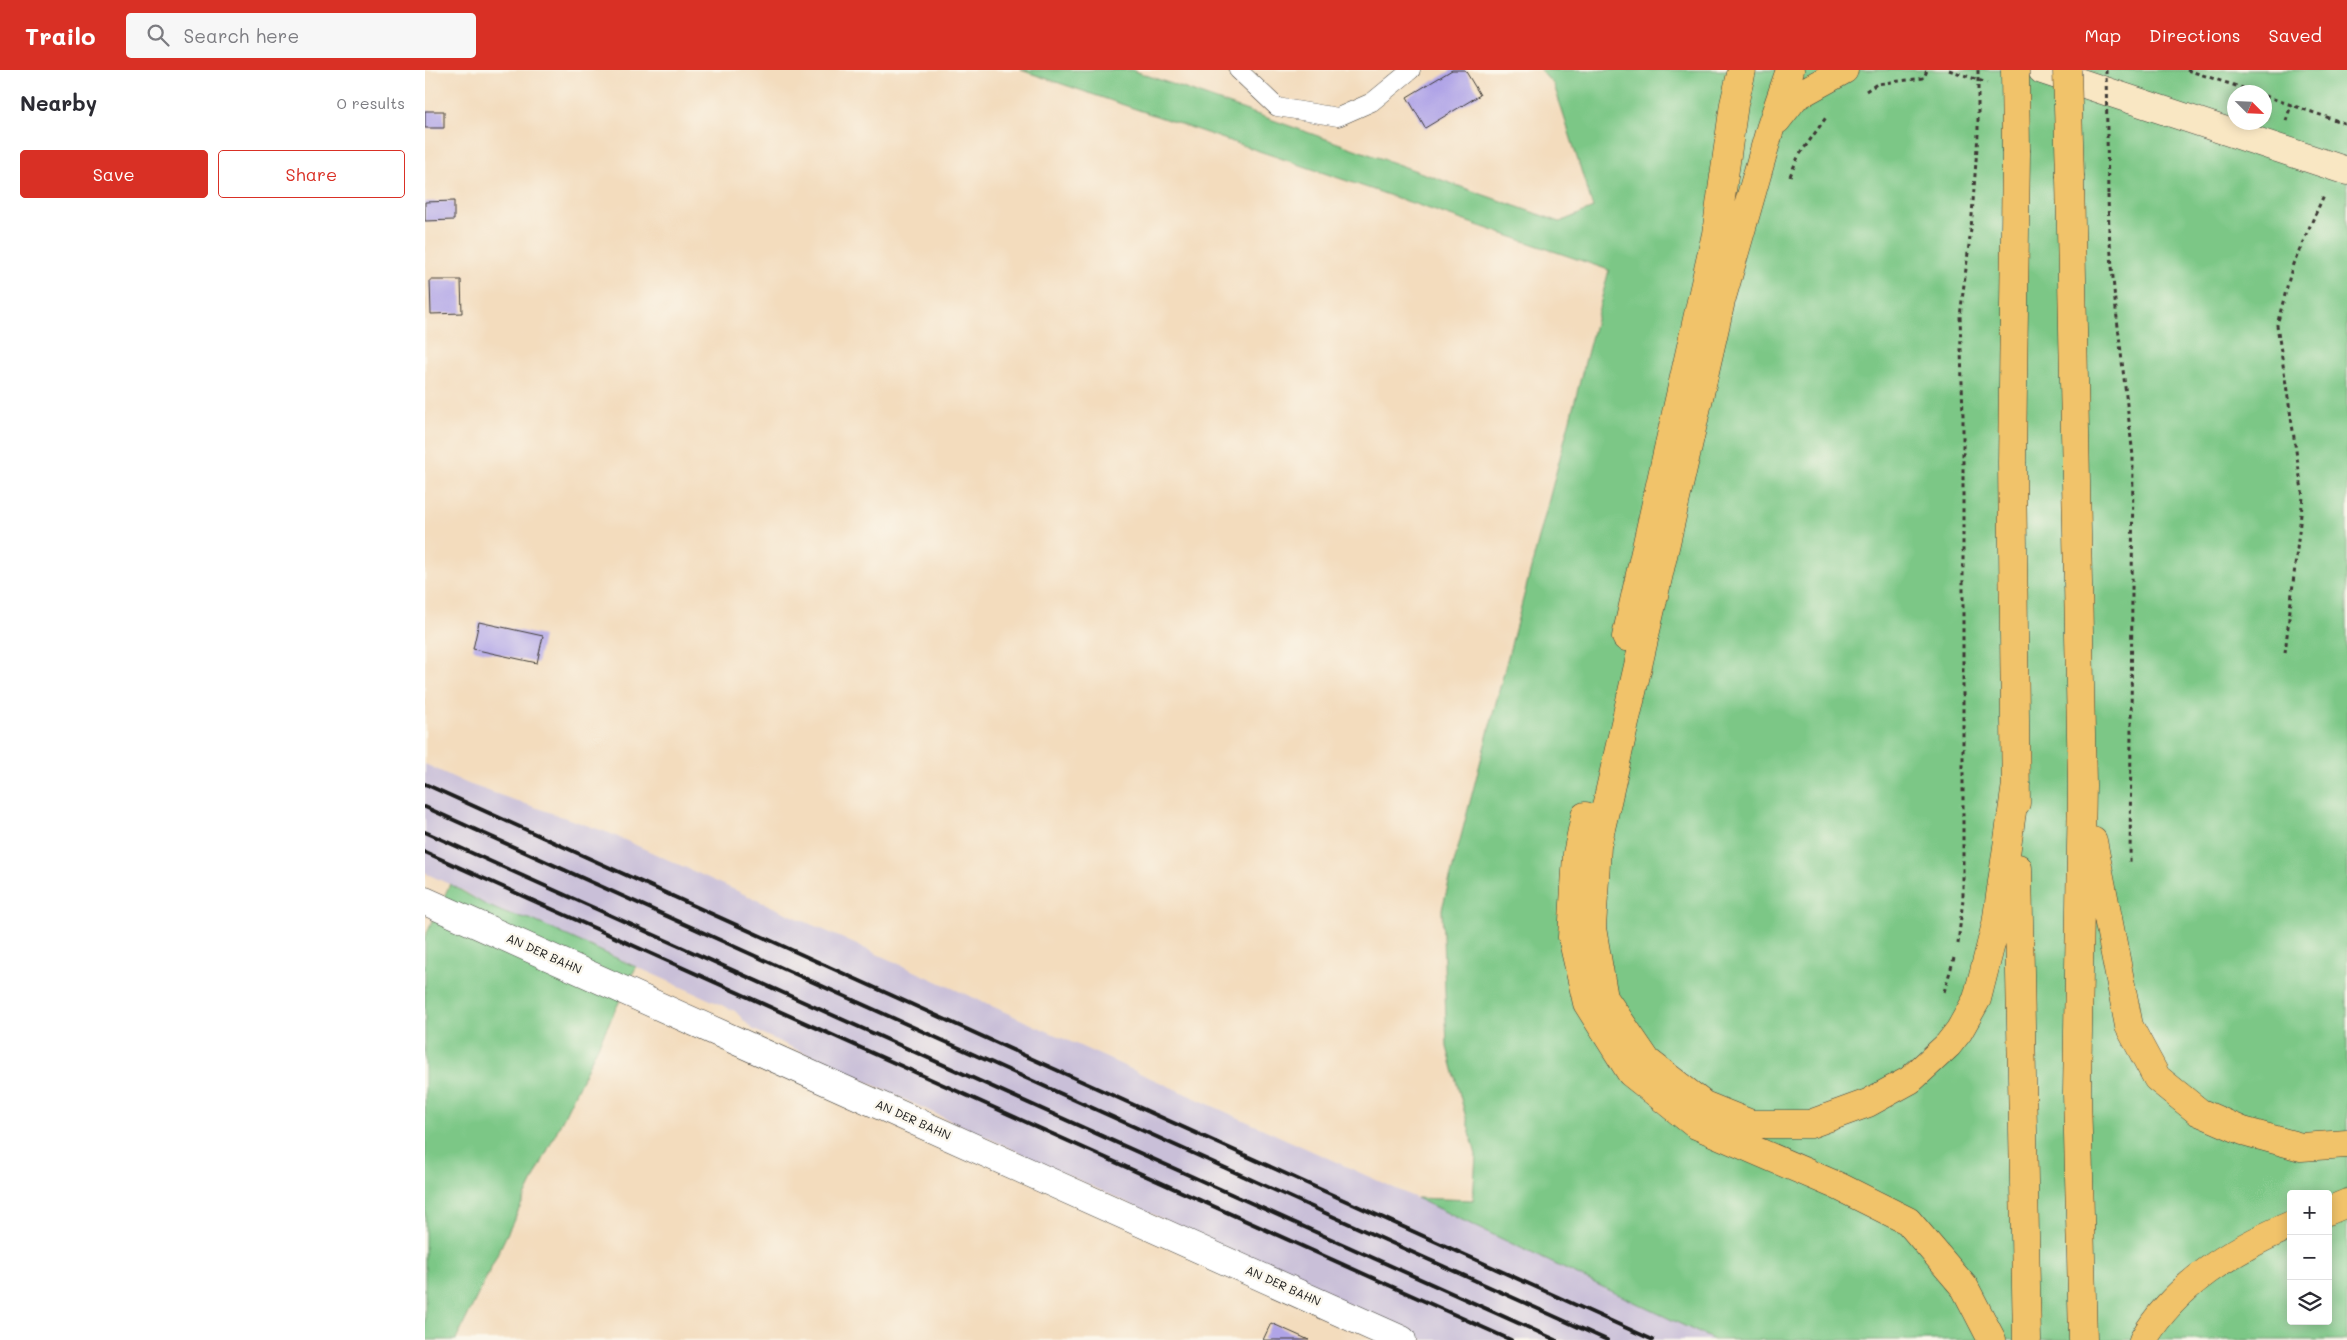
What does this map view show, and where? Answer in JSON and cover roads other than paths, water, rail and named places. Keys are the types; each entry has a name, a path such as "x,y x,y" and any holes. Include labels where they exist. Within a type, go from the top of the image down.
{"highway":[{"path":"1724,70 1734,104"},
{"path":"1742,70 1734,104 1717,234 1577,854 1572,938 1587,1003 1631,1073 1696,1125 1838,1186 1908,1221 1965,1288 1993,1340"},
{"path":"1790,70 1770,129 1721,301 1597,846 1592,928 1604,998 1647,1060 1704,1105 1751,1124 1810,1124 1868,1103 1910,1080 1948,1045 1959,1031 1977,999 1996,924 2016,784"},
{"path":"1770,129 1795,97 1844,70"},
{"path":"2015,70 2016,152 2012,463 2027,1340"},
{"path":"2067,70 2082,785 2077,1093 2083,1340"},
{"path":"2082,785 2129,1026 2157,1078 2199,1112 2243,1131 2301,1147 2347,1144"},
{"path":"2332,1209 2347,1203"},
{"path":"2143,1340 2171,1302 2196,1278 2226,1257 2287,1227"}],"main road":[{"path":"2042,70 2341,168"}],"street":[{"name":"AN DER BAHN","path":"425,901 1402,1340"}],"lane":[{"path":"1238,70 1277,107 1338,117 1372,102 1411,70"}],"railway":[{"path":"425,784 1653,1340"},
{"path":"425,807 1607,1340"},
{"path":"425,832 1556,1340"},
{"path":"425,852 1511,1340"}]}
